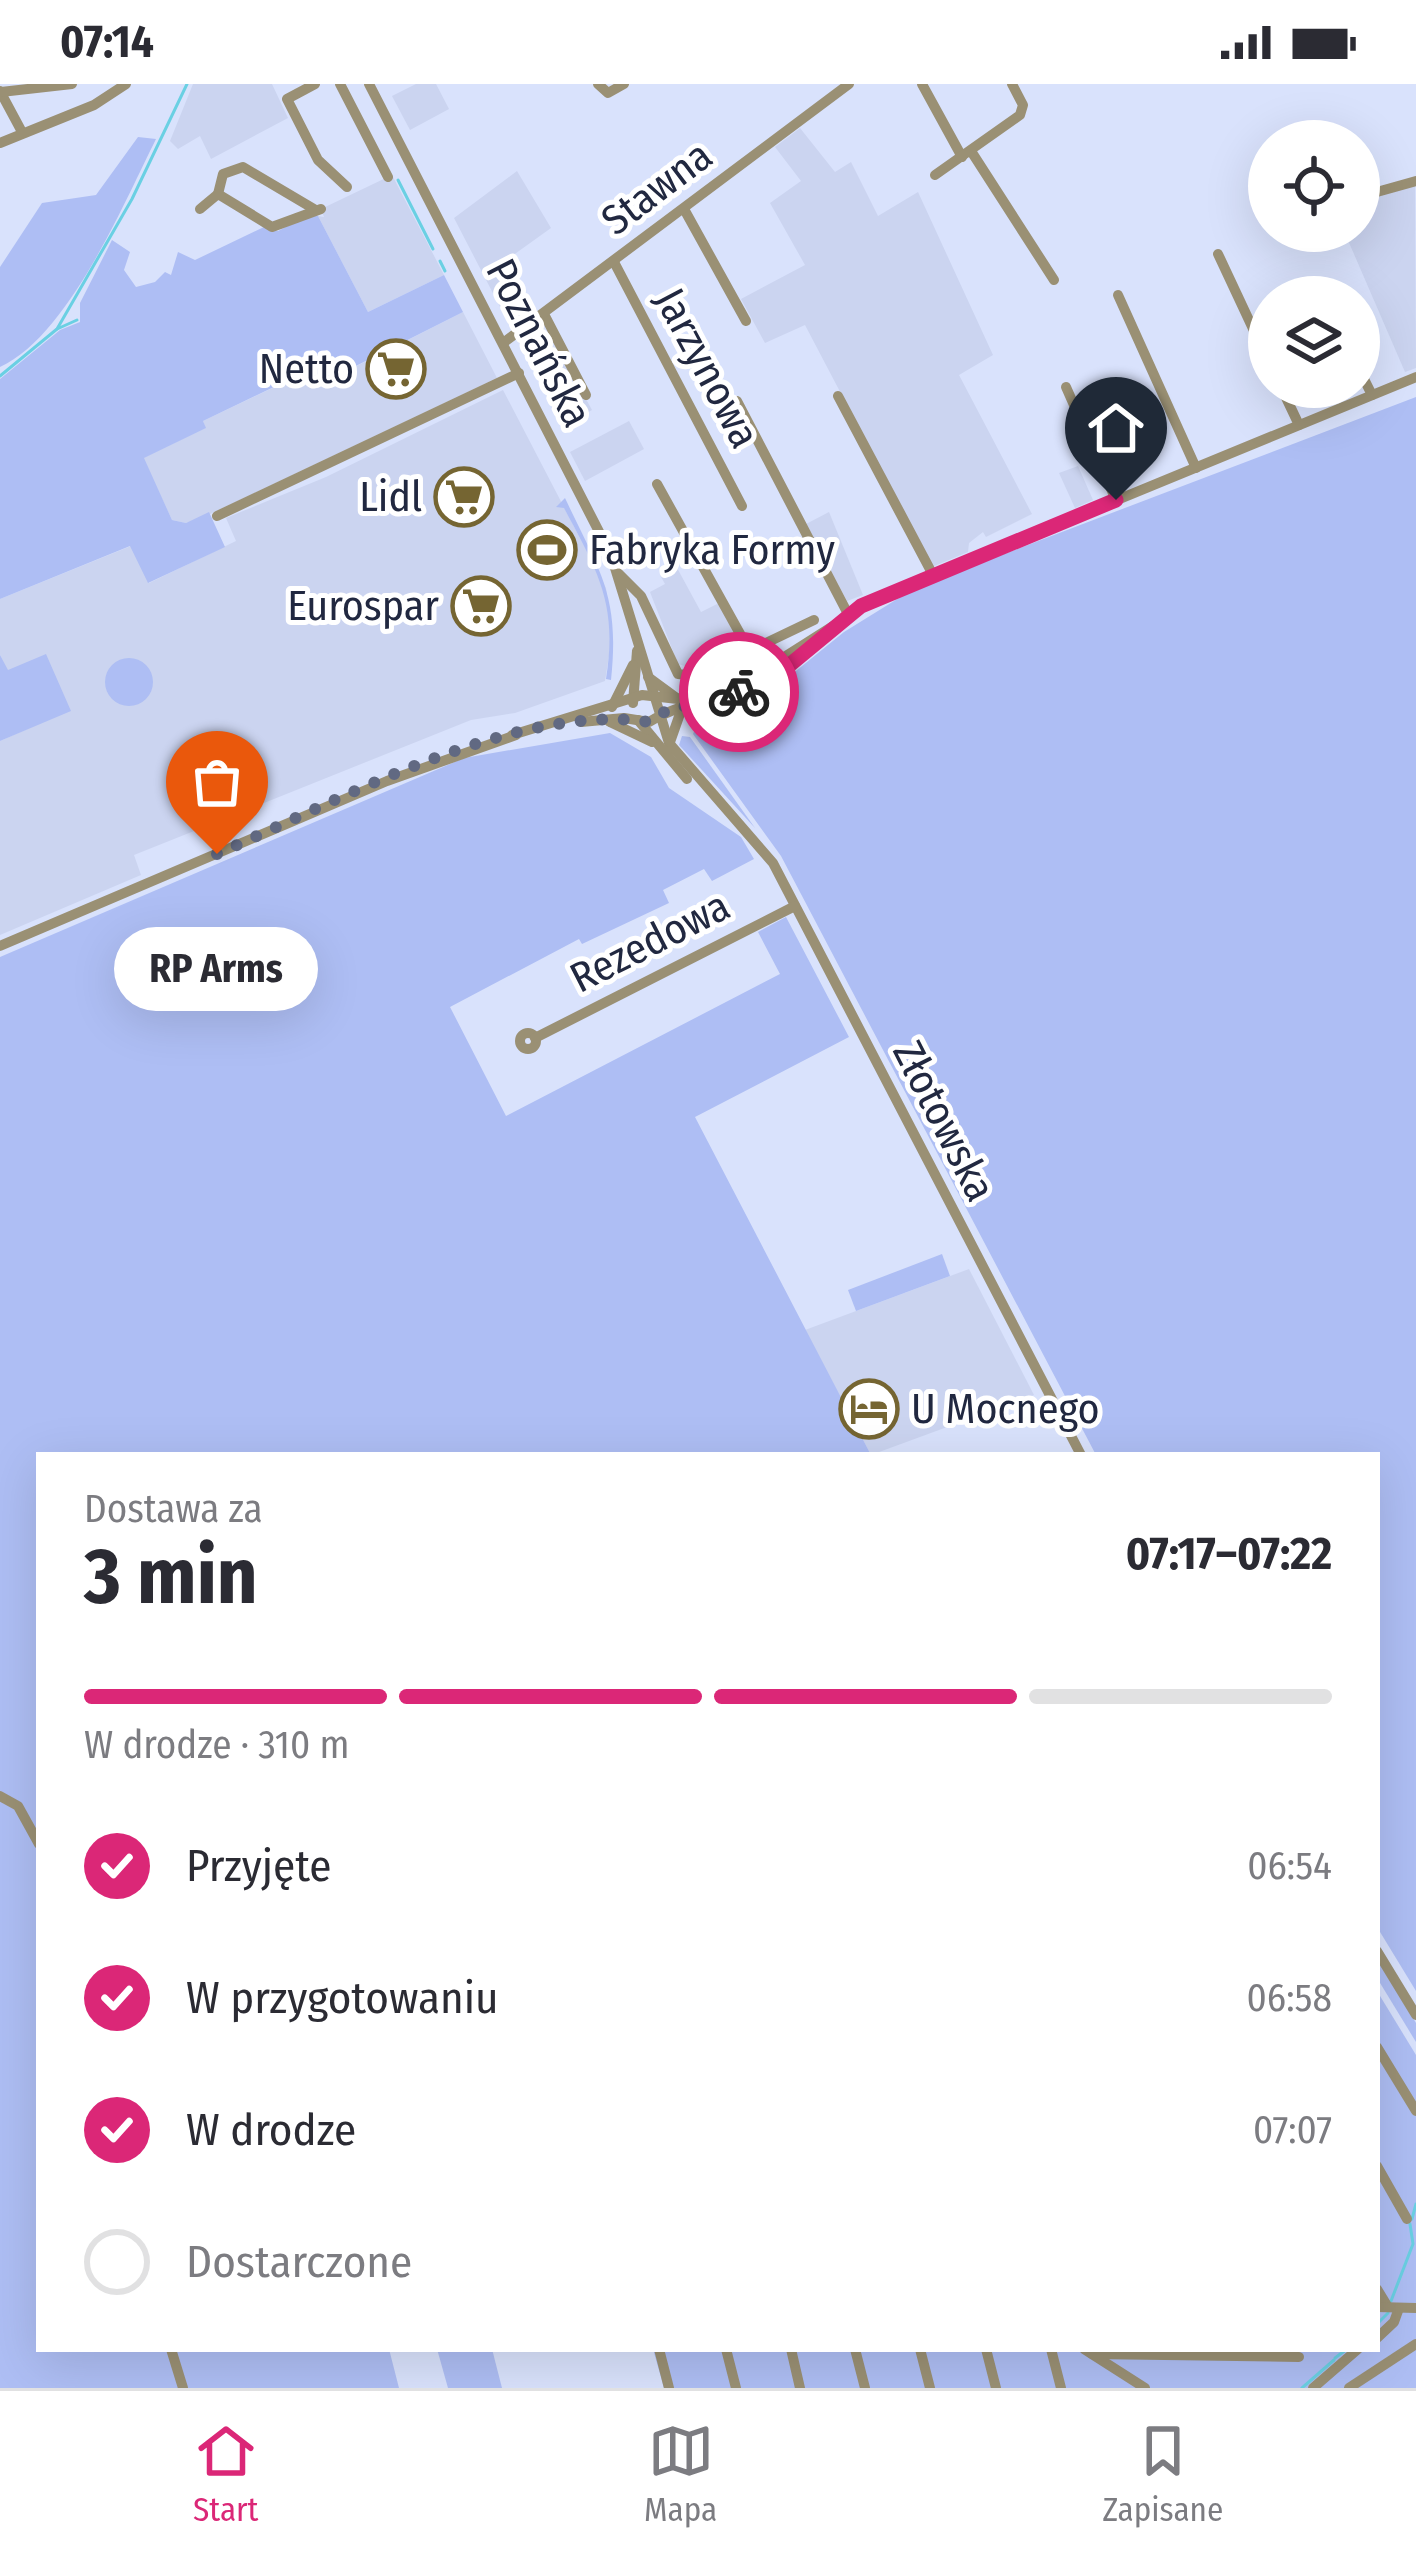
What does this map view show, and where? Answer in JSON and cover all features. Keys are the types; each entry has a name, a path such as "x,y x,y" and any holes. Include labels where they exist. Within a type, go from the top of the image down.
{"street":[{"path":"22,132 1,91 72,84"},
{"path":"0,143 80,111 125,84"},
{"path":"314,84 286,99 317,160 346,187"},
{"path":"340,84 388,177"},
{"name":"Poznańska","path":"369,84 617,572 659,714"},
{"path":"603,89 624,84"},
{"name":"Stawna","path":"503,343 849,84"},
{"path":"922,84 1054,280"},
{"path":"935,175 1021,115 1023,104 1012,84"},
{"path":"200,209 218,194 223,174 243,167 318,209 272,227 218,194"},
{"path":"1380,191 1416,181"},
{"path":"684,208 746,321"},
{"path":"1218,254 1248,318"},
{"name":"Jarzynowa","path":"614,262 742,506"},
{"path":"1118,295 1196,468"},
{"path":"544,314 586,394"},
{"path":"217,516 519,373"},
{"path":"1380,392 1416,377"},
{"path":"1066,386 1116,500"},
{"path":"838,396 933,575"},
{"path":"736,401 848,614"},
{"path":"1291,408 1299,425"},
{"path":"607,714 649,722 680,704 774,671 848,614 1340,408"},
{"path":"657,484 749,650"},
{"path":"617,572 641,596 678,674 688,675 814,620"},
{"path":"637,641 632,711 638,720"},
{"path":"607,714 629,681 637,641"},
{"path":"766,643 774,671"},
{"path":"0,946 387,781 512,736 607,714 650,686"},
{"path":"650,686 680,704"},
{"path":"650,686 680,704"},
{"path":"607,714 665,746 680,704"},
{"name":"Złotowska","path":"659,714 674,767 741,822 767,853 1079,1452"},
{"name":"Złotowska","path":"638,720 665,746"},
{"name":"Rezedowa","path":"535,1037 795,906"},
{"path":"0,1796 18,1806 36,1839"},
{"path":"1380,1956 1416,2015"},
{"path":"1380,2052 1416,2111"},
{"path":"1380,2171 1407,2219"},
{"path":"1380,2335 1394,2322 1388,2307 1416,2308"},
{"path":"1349,2388 1416,2344"},
{"path":"172,2352 183,2388"},
{"path":"660,2352 669,2388"},
{"path":"727,2352 736,2388"},
{"path":"791,2352 800,2388"},
{"path":"857,2352 865,2388"},
{"path":"921,2352 930,2388"},
{"path":"987,2352 996,2388"},
{"path":"1053,2352 1061,2388"},
{"path":"1088,2352 1299,2356"},
{"path":"1088,2352 1145,2388"},
{"path":"1313,2388 1355,2352"},
{"path":"1121,2374 1125,2388"}],"shaded area":[{"path":"193,84 272,84 288,118 211,159 200,136 178,149 170,141"},
{"path":"416,84 436,84 449,109 410,130 392,96"},
{"path":"800,128 835,172 851,162 878,216 918,192 993,355 959,375 1032,514 986,537 983,532 969,543 968,552 932,567 805,325 765,343 741,299 805,265 770,203 801,181 775,147"},
{"path":"138,137 156,139 91,266 48,328 0,367 0,267 42,203 96,195"},
{"path":"517,171 551,228 505,261 534,311 511,328 454,218"},
{"path":"392,175 444,275 368,312 318,216 324,217 321,209"},
{"path":"1415,186 1416,368 1405,372 1380,314 1380,276 1363,276 1353,252 1380,252 1380,195"},
{"path":"311,214 318,216 368,312 444,275 463,312 330,379 322,364 203,421 206,428 144,458 172,520 186,523 209,512 225,547 148,583 130,546 0,599 0,379 60,330 80,322 80,303 112,240 130,252 124,270 136,287 155,282 165,272 171,275 178,252 195,260 264,227 278,231"},
{"path":"463,312 497,378 210,514 186,523 172,520 143,458 205,428 203,421 323,364 331,379"},
{"path":"563,357 592,410 562,426 534,372"},
{"path":"503,390 606,588 612,637 605,681 515,713 471,720 134,855 141,875 0,935 0,741 70,710 7,670 0,655 0,599 131,546 149,583 236,541 226,518 326,477"},
{"path":"1416,397 1416,1991 1380,1932 1380,1452 1094,1452 781,856 693,734 697,725 759,701 844,632 915,588"},
{"path":"629,421 644,449 585,481 570,452"},
{"path":"1078,466 1093,500 1075,508 1059,473"},
{"path":"565,498 610,604 611,680 606,679 609,630 602,589 564,508 556,507"},
{"path":"829,512 863,595 847,601 806,524"},
{"path":"676,566 701,612 721,602 742,644 688,667 678,664 650,592 665,584 660,575"},
{"path":"758,652 766,655 764,665 681,690 680,684 699,676 705,680 754,660"},
{"path":"46,654 71,711 0,741 0,655 8,670"},
{"path":"129,658 146,665 153,682 146,699 129,706 112,699 105,682 112,665"},
{"path":"610,733 651,757 669,788 741,837 754,859 712,881 704,869 663,890 669,903 582,944 579,939 450,1007 506,1116 780,974 758,932 786,917 849,1037 695,1117 869,1452 36,1452 36,2352 390,2352 399,2388 0,2388 0,957 464,758"},
{"path":"682,736 690,737 755,828 679,745"},
{"path":"942,1254 950,1276 856,1311 848,1290"},
{"path":"969,1269 1034,1395 869,1452 805,1330"},
{"path":"1380,1964 1416,2023 1416,2042 1380,1983"},
{"path":"1380,1996 1416,2055 1416,2388 664,2388 654,2352 1380,2352"},
{"path":"438,2352 493,2352 502,2388 448,2388"}],"waterway":[{"path":"0,376 57,329 132,199 187,84"},
{"path":"398,180 433,249"},
{"path":"440,261 445,271"},
{"path":"57,329 77,320"},
{"path":"1412,2219 1416,2204"},
{"path":"1391,2301 1413,2244 1410,2224"},
{"path":"1380,2321 1388,2313"},
{"path":"1335,2358 1343,2352"},
{"path":"1302,2388 1334,2360"}],"way so far":[{"path":"217,854 429,764 508,737 617,718 649,722 666,711 739,692"}],"place":[{"name":"Netto","path":"396,369"},
{"name":"Lidl","path":"464,497"},
{"name":"Fabryka Formy","path":"547,550"},
{"name":"Eurospar","path":"481,606"},
{"name":"RP Arms","path":"217,854"},
{"name":"U Mocnego","path":"869,1409"}],"route":[{"path":"739,692 775,677 861,606 1116,500"}]}
